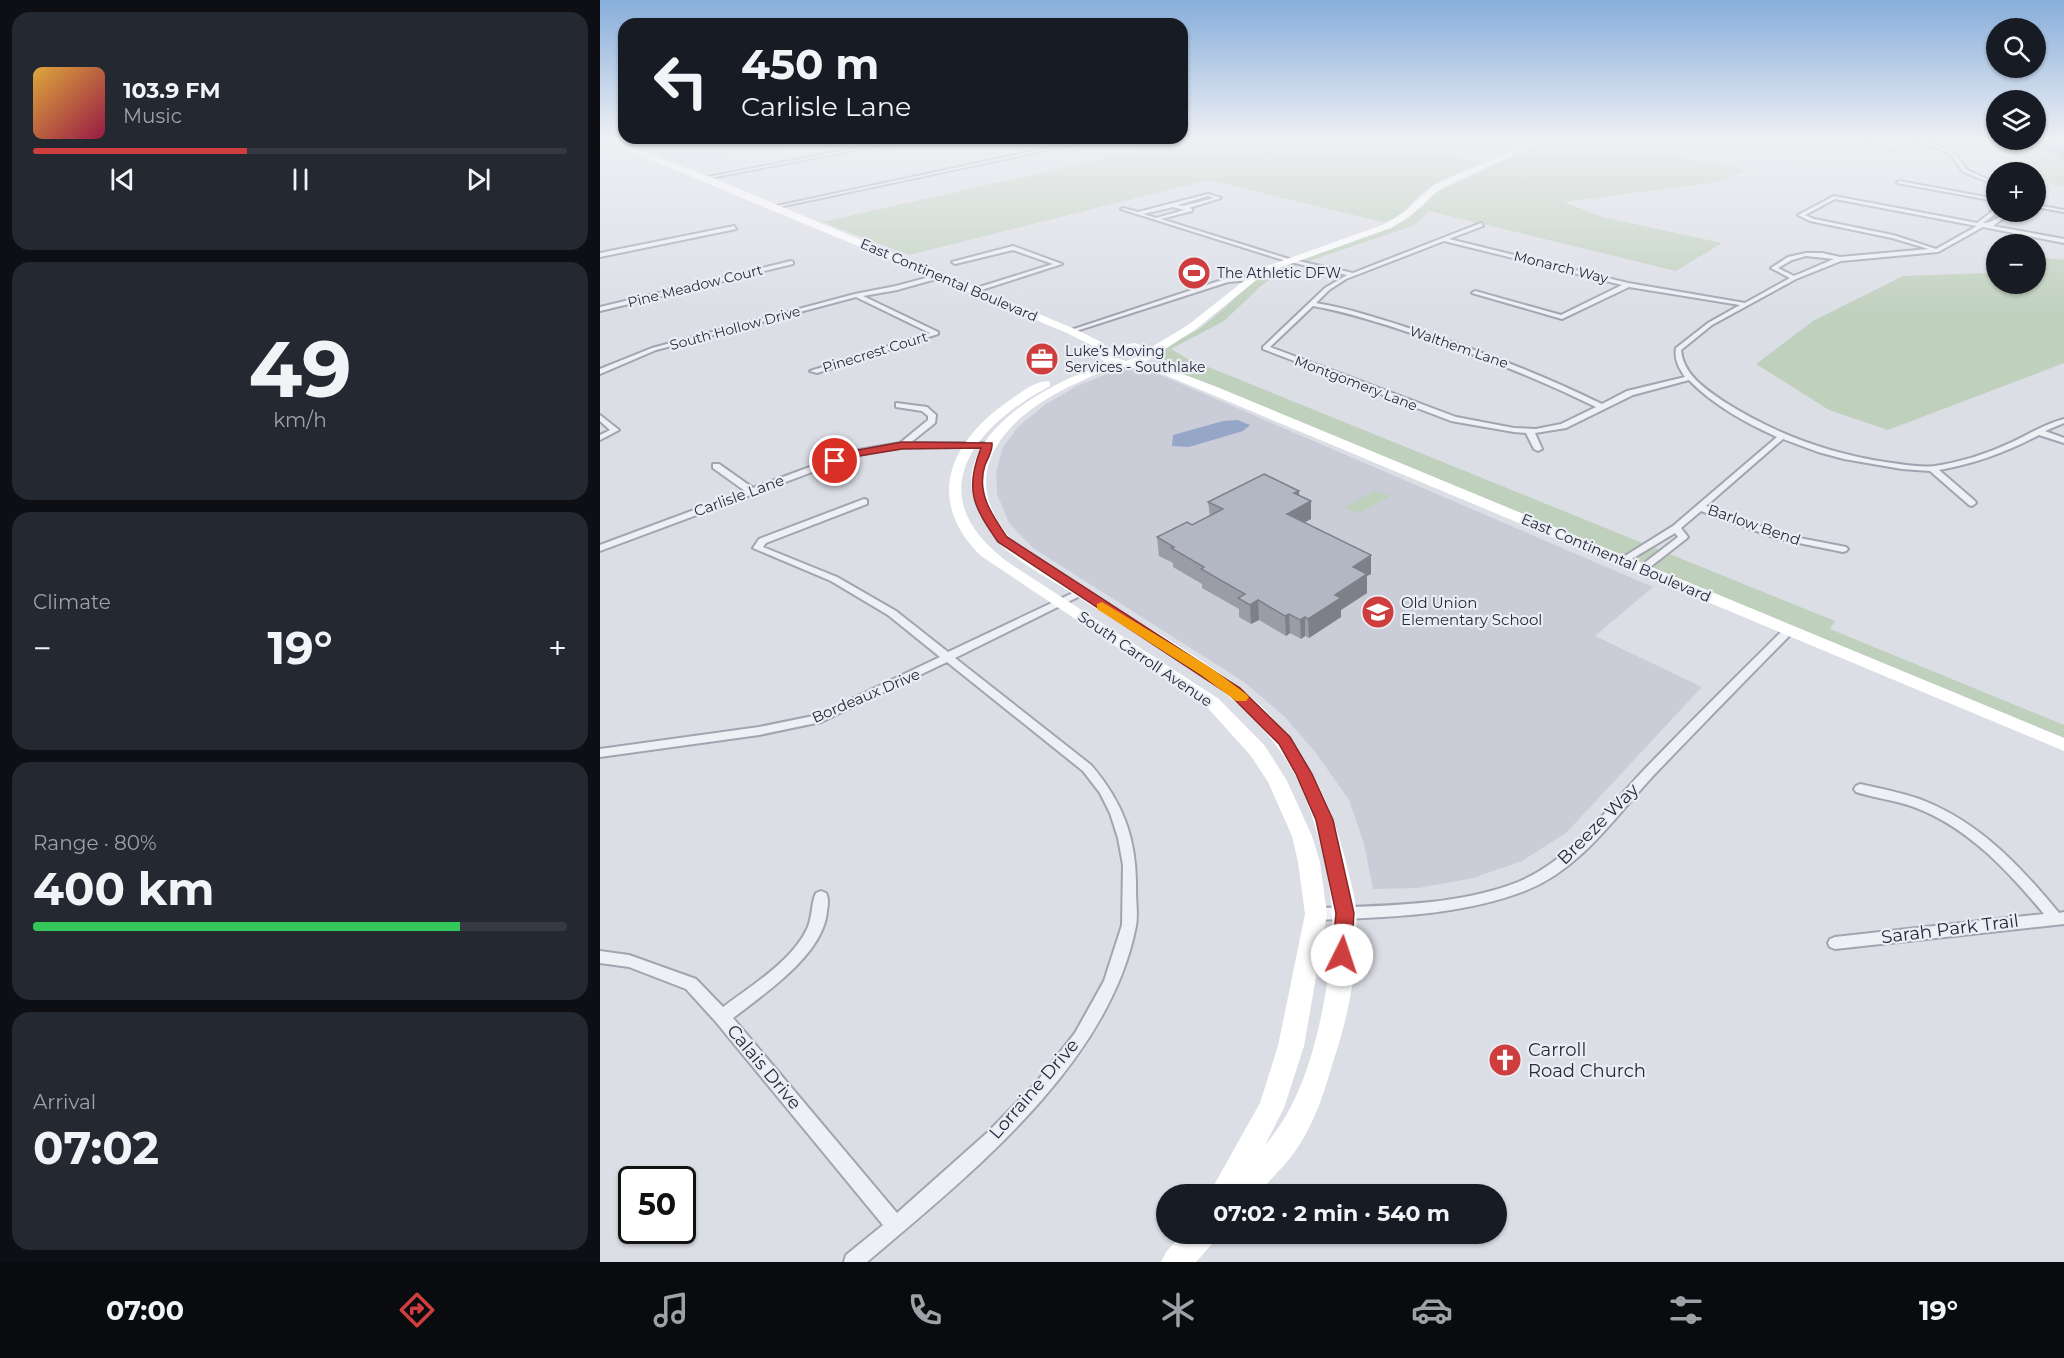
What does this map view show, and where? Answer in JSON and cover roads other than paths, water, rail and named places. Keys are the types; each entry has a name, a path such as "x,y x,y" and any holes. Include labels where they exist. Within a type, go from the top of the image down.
{"main road":[{"name":"East Continental Boulevard","path":"755,199 1090,340 1145,349 1168,372"},
{"name":"South Carroll Avenue","path":"1229,1184 1271,1108 1293,1036 1316,914 1309,861 1302,836 1277,781 1258,751 1213,703 1072,598 992,528 976,490 979,468 988,445 999,430 1045,394 1076,378 1140,361 1208,315 1249,279 1288,260 1396,222 1423,199"},
{"name":"South Carroll Avenue","path":"1177,335 1130,346 1105,355 1095,364 1015,400 990,419 968,445 958,470 954,493 970,534 982,548 1004,565 1072,598 1235,691 1284,741 1304,774 1325,820 1345,913 1338,997 1320,1061 1293,1131 1247,1184"},
{"name":"East Continental Boulevard","path":"1090,340 1108,361 1168,372 2064,745"},
{"path":"1176,1262 1193,1244"}],"street":[{"path":"774,207 812,199"},
{"path":"1139,214 1194,199"},
{"path":"1183,208 1216,199"},
{"path":"1830,199 1801,214 1812,220 1893,237 1938,250"},
{"path":"1844,199 2064,241"},
{"path":"1156,219 1190,210 1173,205"},
{"path":"2046,208 2064,211"},
{"path":"1123,209 1288,260 1301,267 1348,276"},
{"path":"1983,225 1980,223 1986,219"},
{"path":"1794,278 1783,275 1774,268 1787,258 1806,252 1840,259 1938,250 1983,225 1991,225 1995,222"},
{"name":"Montgomery Lane","path":"1481,225 1348,276 1311,304 1265,348 1454,419 1484,426 1529,430 1563,426 1630,393 1689,378"},
{"path":"600,255 734,228"},
{"name":"Monarch Way","path":"1442,239 1628,285 1740,307"},
{"path":"955,262 1013,248 1059,264 975,290"},
{"path":"1840,259 1794,278 1740,307 1710,324 1678,349 1677,360 1689,378 1730,409 1781,437 1862,461 1933,469 1979,459 2064,421"},
{"name":"Pine Meadow Court","path":"600,309 791,263"},
{"name":"South Hollow Drive","path":"600,372 654,349 857,295 897,288 937,275"},
{"path":"1071,332 1227,280 1249,279"},
{"path":"1475,293 1562,317 1628,285"},
{"name":"Pinecrest Court","path":"814,371 936,333 857,295"},
{"name":"Walthem Lane","path":"1311,304 1351,311 1481,353 1563,387 1603,407"},
{"path":"899,405 924,409 932,415 932,421 902,446"},
{"path":"600,417 615,430 600,438"},
{"path":"1529,430 1538,449"},
{"path":"2039,432 2064,441"},
{"path":"1623,561 1676,528 1781,437"},
{"name":"Carlisle Lane","path":"600,548 856,453 902,446 988,445"},
{"path":"716,466 751,491"},
{"path":"1933,469 1972,503"},
{"name":"Lorraine Drive","path":"854,1262 1004,1128 1071,1051 1095,1015 1114,975 1126,939 1131,904 1126,841 1118,813 1105,786 1068,750 948,659 892,613 834,579 758,548 762,541 864,502"},
{"name":"Barlow Bend","path":"1700,507 1782,537 1843,549"},
{"path":"1642,569 1683,537 1676,528"},
{"name":"Bordeaux Drive","path":"600,753 759,731 821,718 1072,598"},
{"name":"Breeze Way","path":"1316,914 1459,903 1483,898 1546,873 1583,842 1723,695 1788,631"},
{"path":"1860,789 1895,794 1962,824 2015,868 2059,918"},
{"path":"723,1017 808,945 818,927 822,909 821,897"},
{"name":"Sarah Park Trail","path":"1835,943 2059,918"},
{"name":"Calais Drive","path":"600,957 638,964 691,984 723,1017 895,1225"}],"water":[{"path":"1238,420 1250,425 1243,431 1189,447 1172,446 1173,435 1223,421"}],"place":[{"name":"The Athletic DFW","path":"1194,273"},
{"name":"Luke’s Moving Services - Southlake","path":"1042,359"},
{"name":"Old Union Elementary School","path":"1378,612"},
{"name":"Carroll Road Church","path":"1505,1060"}]}
